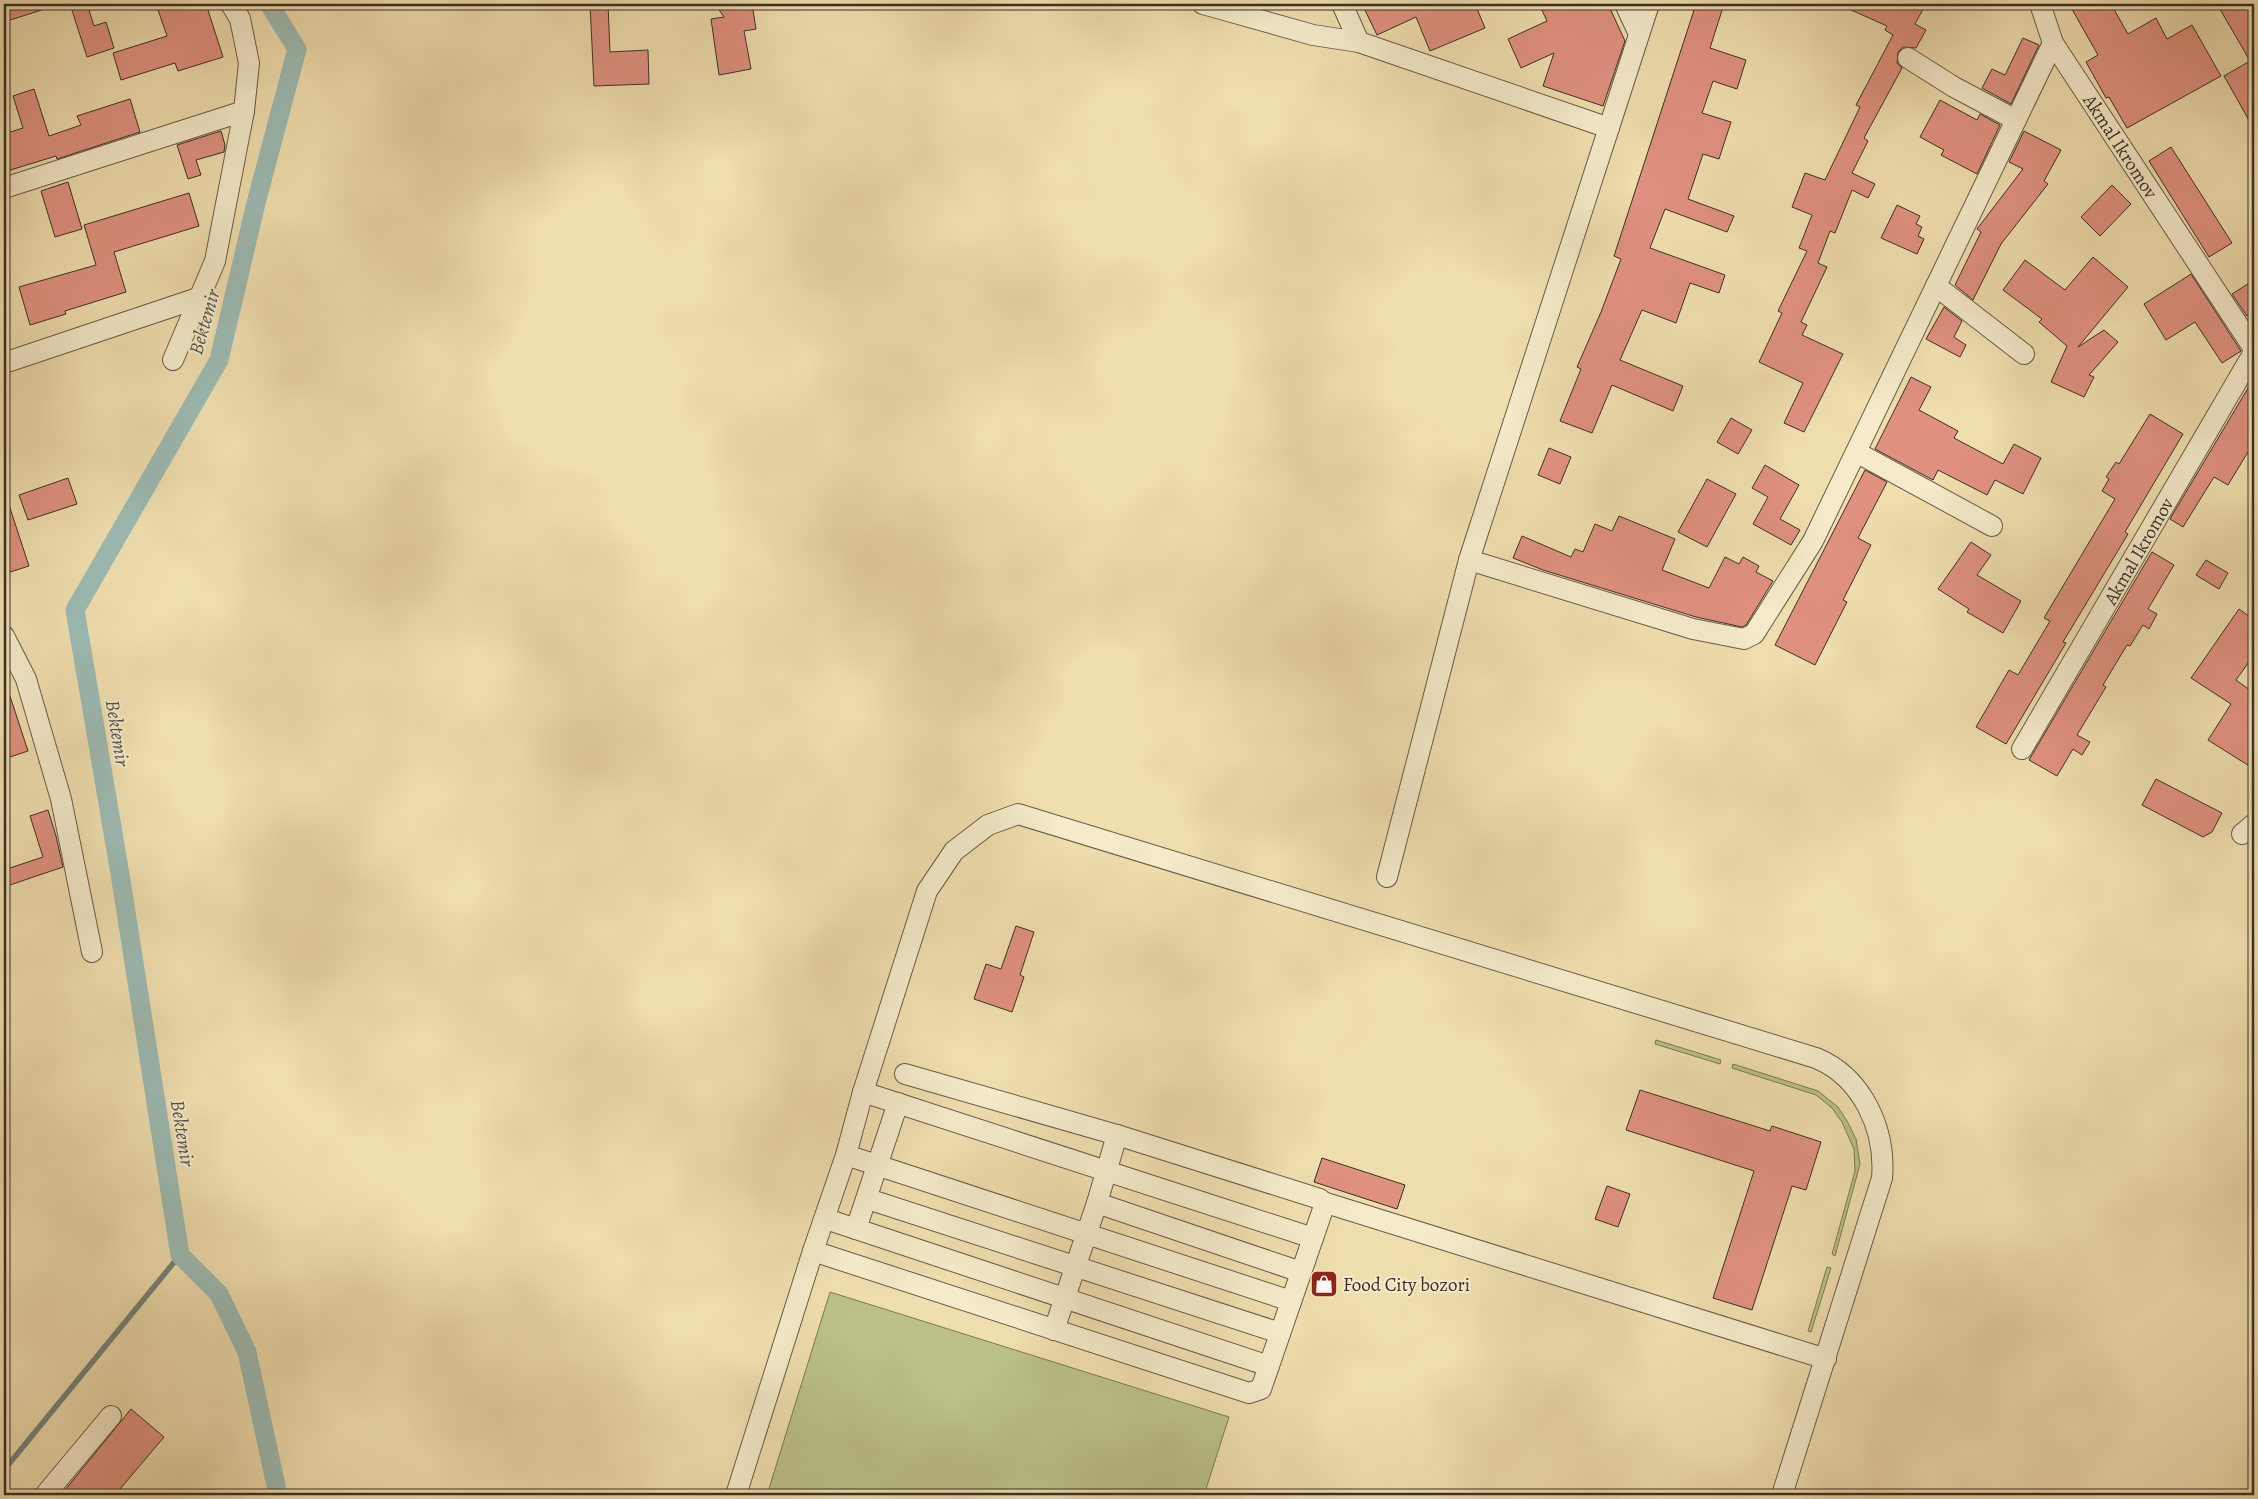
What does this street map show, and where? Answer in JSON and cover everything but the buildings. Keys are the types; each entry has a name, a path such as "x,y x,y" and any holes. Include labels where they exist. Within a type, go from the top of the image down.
{"street":[{"path":"173,360 215,261 244,111 249,63 240,19 231,4"},
{"path":"1203,4 1313,35 1359,42 1609,128"},
{"path":"1342,4 1359,42"},
{"path":"1626,4 1639,34"},
{"path":"1387,877 1469,560 1649,4"},
{"name":"Akmal Ikromov","path":"2022,749 2254,350 2054,43 2040,4"},
{"path":"1469,560 1693,629 1744,639 1754,634 1813,541 2054,43"},
{"path":"1908,58 1954,87 2016,120"},
{"path":"4,188 244,111"},
{"path":"1936,286 2024,354"},
{"path":"4,363 198,298"},
{"path":"1856,452 1992,526"},
{"path":"4,636 26,679 61,800 92,952"},
{"path":"736,1495 813,1251 826,1219 863,1092 926,891 954,851 988,825 1018,814 1806,1055 1834,1067 1852,1083 1865,1101 1877,1133 1883,1166 1880,1188 1782,1495"},
{"path":"906,1074 1117,1135 1323,1202 1826,1359"},
{"path":"863,1092 1313,1238"},
{"path":"856,1229 868,1199 877,1164 898,1103"},
{"path":"1054,1330 1097,1203 1117,1135"},
{"path":"846,1155 1291,1301"},
{"path":"868,1199 1280,1333"},
{"path":"813,1251 1249,1393 1261,1390 1324,1206 1323,1202"},
{"path":"1097,1203 1301,1272"},
{"path":"826,1219 1269,1366"},
{"path":"45,1495 111,1416"}],"green space":[{"path":"1656,1040 1721,1060 1720,1064 1655,1044"},
{"path":"1733,1064 1818,1091 1838,1107 1847,1121 1856,1139 1860,1164 1835,1256 1832,1254 1855,1171 1854,1149 1842,1122 1832,1108 1816,1095 1732,1068"},
{"path":"1827,1267 1831,1268 1811,1332 1808,1331"},
{"path":"830,1292 1229,1417 1204,1495 767,1495"}],"waterway":[{"name":"Bektemir","path":"269,4 297,49 256,203 219,360 75,610 120,874 180,1255 219,1294 247,1352 278,1495"},
{"path":"4,1470 180,1255"}],"place":[{"name":"Food City bozori","path":"1324,1284"}]}
